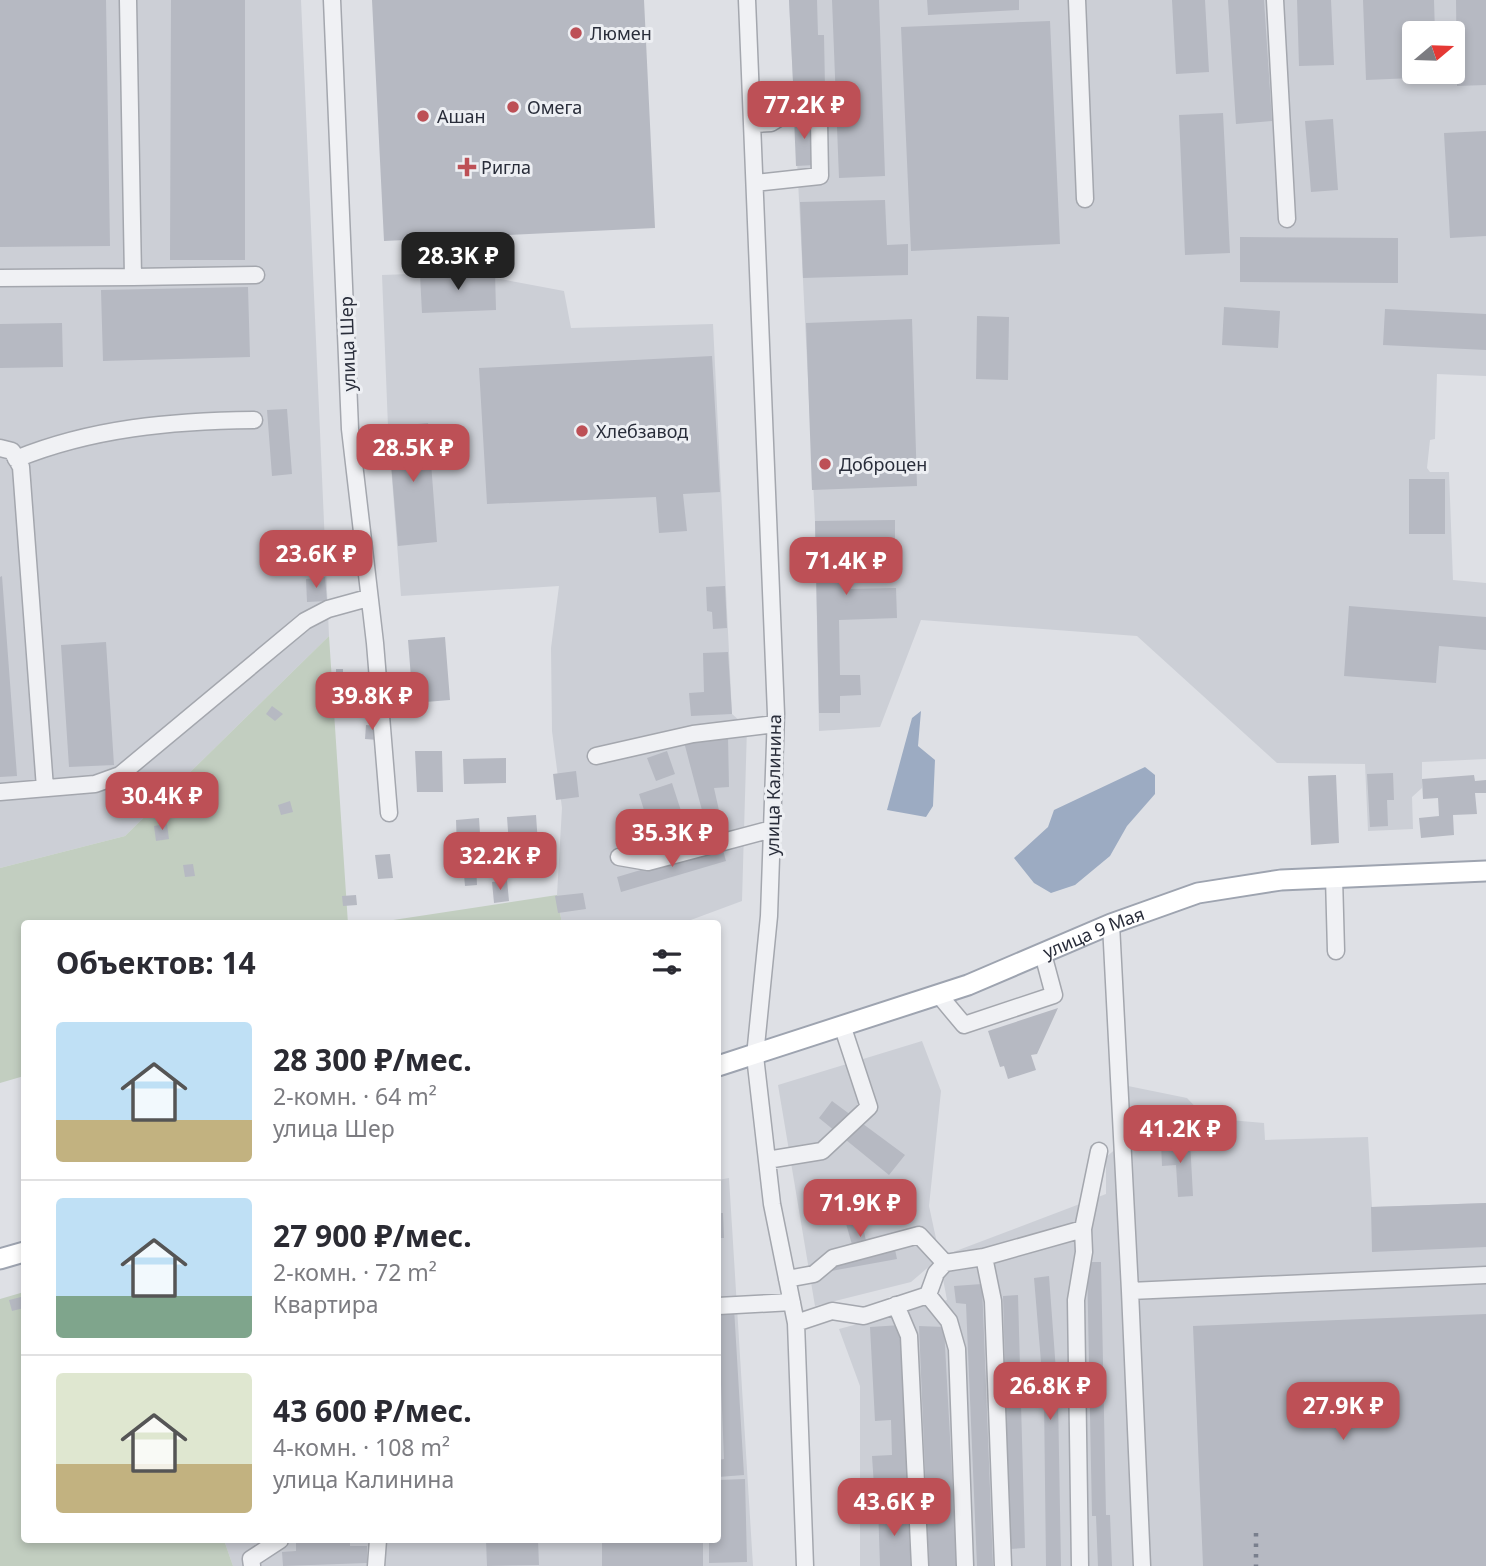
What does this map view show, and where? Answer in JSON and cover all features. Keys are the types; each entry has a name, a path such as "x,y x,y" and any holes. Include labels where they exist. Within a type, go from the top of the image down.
{"main road":[{"name":"улица 9 Мая","path":"721,1065 939,995 1164,904 1240,885 1334,877 1486,871"},
{"path":"0,1259 21,1253"}],"street":[{"path":"128,0 133,277"},
{"name":"улица Шер","path":"332,0 349,429 375,643 389,813"},
{"name":"улица Калинина","path":"747,0 775,724 769,916 755,1056 766,1160 796,1323 805,1566"},
{"path":"1077,0 1085,200"},
{"path":"1275,0 1287,219"},
{"path":"752,124 771,122 789,112 812,111 819,121 820,134 820,176 755,183"},
{"path":"0,278 256,275"},
{"path":"16,458 59,441 97,432 200,421 254,420"},
{"path":"0,448 12,451 20,467 45,788"},
{"path":"0,792 95,784 120,775 304,621 328,609 368,598"},
{"path":"596,756 693,734 775,724"},
{"path":"619,857 648,862 772,829"},
{"path":"1334,877 1336,951"},
{"path":"1111,924 1142,1566"},
{"path":"939,995 964,1025 1054,995 1043,954"},
{"path":"766,1160 822,1151 869,1107 843,1028"},
{"path":"1080,1566 1076,1300 1084,1252 1083,1229 1099,1151"},
{"path":"928,1295 936,1273 946,1263 984,1256 1083,1229"},
{"path":"787,1279 814,1274 834,1258 919,1235 946,1263"},
{"path":"984,1256 993,1301 1003,1566"},
{"path":"1130,1291 1486,1275"},
{"path":"796,1323 832,1311 864,1316 928,1295"},
{"path":"928,1295 949,1321 957,1349 965,1566"},
{"path":"721,1306 792,1303"},
{"path":"897,1305 909,1336 920,1566"},
{"path":"252,1566 251,1559 275,1543"},
{"path":"376,1543 376,1566"}],"shaded area":[{"path":"0,0 301,0 329,636 125,836 0,868"},
{"path":"789,0 1486,0 1486,376 1437,374 1435,439 1430,440 1427,468 1430,472 1449,472 1453,580 1486,583 1486,759 1422,762 1422,788 1412,797 1413,829 1368,831 1365,764 1277,763 1137,636 921,620 880,727 819,731 815,521"},
{"path":"495,271 495,278 564,291 571,328 713,324 732,714 747,727 742,901 691,920 561,920 557,895 562,808 552,731 551,648 559,586 401,596 388,427 382,275"},
{"path":"922,1041 941,1091 929,1206 940,1257 1106,1194 1106,1157 1117,1148 1113,1086 1128,1086 1187,1098 1206,1118 1264,1123 1265,1140 1368,1137 1372,1207 1486,1203 1486,1566 860,1566 860,1386 839,1329 947,1300 939,1258 911,1282 815,1306 778,1085"},
{"path":"729,1178 753,1566 233,1566 225,1543 721,1543 721,1179"}],"green space":[{"path":"329,636 348,920 21,920 21,1077 0,1083 0,868 125,836"},
{"path":"557,895 561,920 393,920"},
{"path":"21,1293 21,1543 225,1543 233,1566 0,1566 0,1299"}],"water":[{"path":"921,711 918,746 935,760 933,806 926,817 887,810 912,718"},
{"path":"1145,767 1155,775 1155,794 1127,826 1110,856 1075,885 1051,893 1034,883 1014,858 1048,827 1054,810"}],"building":[{"path":"0,0 106,0 110,246 0,247"},
{"path":"171,0 245,0 245,260 170,260"},
{"name":"Омега","path":"372,0 644,0 655,228 384,241"},
{"path":"789,0 817,0 818,35 824,35 825,88 814,102 794,103"},
{"path":"832,0 879,0 885,176 839,178"},
{"path":"927,0 1019,0 1019,10 928,15"},
{"path":"1172,0 1205,0 1209,72 1176,74"},
{"path":"1228,0 1264,0 1272,121 1236,124"},
{"path":"1297,0 1331,0 1334,65 1299,66"},
{"path":"1363,0 1434,0 1435,21 1402,21 1402,78 1366,80"},
{"path":"1456,0 1486,0 1486,85 1457,86 1465,84 1465,21 1456,21"},
{"path":"1050,21 1060,244 911,251 901,27"},
{"path":"1223,113 1230,253 1185,255 1179,115"},
{"path":"812,116 815,165 796,166 794,117"},
{"path":"1333,119 1338,190 1311,192 1305,121"},
{"path":"1486,131 1486,236 1450,238 1444,133"},
{"path":"885,200 887,245 908,244 908,275 803,278 800,202"},
{"path":"1240,237 1398,238 1398,283 1240,282"},
{"path":"495,272 496,310 422,313 420,275"},
{"path":"248,287 250,357 103,361 101,290"},
{"path":"1224,307 1280,311 1278,348 1222,345"},
{"path":"1385,309 1486,314 1486,350 1383,345"},
{"path":"977,316 1009,317 1008,380 976,379"},
{"path":"912,319 917,486 812,490 806,323"},
{"path":"62,323 63,367 0,368 0,324"},
{"name":"Хлебзавод","path":"712,356 720,492 683,494 687,531 659,533 656,497 487,504 479,368"},
{"path":"287,409 292,474 272,476 267,410"},
{"path":"428,423 437,542 398,546 388,427"},
{"path":"1409,479 1445,479 1445,534 1409,534"},
{"path":"895,520 895,551 866,552 866,572 845,572 845,589 896,588 897,618 839,620 840,675 860,675 861,695 840,696 840,713 819,713 815,521"},
{"path":"2,576 17,776 0,777 0,577"},
{"path":"325,577 327,601 307,602 306,579"},
{"path":"725,586 727,628 713,629 712,612 707,611 706,587"},
{"path":"1349,606 1486,617 1486,650 1439,646 1436,683 1344,676"},
{"path":"445,637 450,700 413,703 408,640"},
{"path":"106,642 114,765 69,767 61,645"},
{"path":"728,652 732,714 691,716 689,693 704,692 703,653"},
{"path":"336,669 343,669 343,689 336,689"},
{"path":"272,706 283,714 275,721 266,714"},
{"path":"366,725 379,726 378,740 365,739"},
{"path":"728,736 729,787 714,788 724,833 709,837 684,742"},
{"path":"415,751 442,751 443,792 417,792"},
{"path":"667,751 675,774 656,781 647,758"},
{"path":"506,758 506,783 464,784 463,759"},
{"path":"576,771 579,797 556,800 553,774"},
{"path":"1393,773 1394,800 1387,800 1388,826 1370,827 1367,774"},
{"path":"1336,775 1339,843 1311,845 1308,776"},
{"path":"1474,775 1475,781 1486,780 1486,793 1475,793 1477,814 1453,815 1454,835 1421,838 1419,818 1439,816 1438,798 1423,799 1422,779"},
{"path":"672,783 682,814 688,813 697,842 658,855 639,794"},
{"path":"290,801 293,812 281,815 278,805"},
{"path":"536,815 538,844 509,845 507,817"},
{"path":"479,818 481,849 457,850 456,820"},
{"path":"167,824 169,839 156,841 154,826"},
{"path":"722,846 726,861 621,892 617,877"},
{"path":"390,854 393,878 378,879 375,855"},
{"path":"476,863 477,885 465,886 463,864"},
{"path":"193,864 195,876 185,877 183,865"},
{"path":"507,880 509,901 494,903 492,882"},
{"path":"583,893 586,909 558,913 555,896"},
{"path":"356,895 357,905 343,906 342,896"},
{"path":"1058,1008 1037,1054 1031,1055 1036,1070 1008,1079 1004,1066 1000,1067 988,1031"},
{"path":"832,1101 905,1155 889,1175 819,1118"},
{"path":"1190,1141 1193,1196 1178,1197 1176,1165 1162,1166 1161,1142"},
{"path":"871,1197 875,1216 861,1219 867,1245 893,1240 897,1259 831,1271 827,1253 853,1248 840,1203"},
{"path":"1486,1203 1486,1247 1372,1252 1371,1207"},
{"path":"721,1213 723,1213 724,1238 721,1238"},
{"path":"1087,1262 1101,1262 1106,1515 1110,1515 1112,1566 1098,1566 1096,1516 1092,1516"},
{"path":"1049,1276 1058,1398 1061,1566 1046,1566 1044,1398 1034,1278"},
{"path":"982,1284 993,1566 977,1566 966,1304 956,1303 954,1286"},
{"path":"1018,1295 1025,1548 1010,1549 1003,1296"},
{"path":"21,1297 21,1309 12,1311 9,1300"},
{"path":"734,1308 744,1475 721,1477 721,1460 724,1459 721,1309"},
{"path":"1486,1314 1486,1566 1203,1566 1193,1326"},
{"path":"901,1325 910,1484 874,1486 872,1456 892,1455 891,1420 875,1421 870,1327"},
{"path":"919,1326 944,1327 957,1566 929,1566"},
{"path":"745,1479 747,1562 709,1563 709,1543 721,1543 721,1480"},
{"path":"878,1505 893,1505 893,1515 908,1515 911,1566 880,1566"},
{"path":"296,1543 350,1543 350,1546 367,1546 367,1563 283,1566 282,1552 296,1551"},
{"path":"486,1543 538,1543 539,1565 487,1566"},
{"path":"602,1543 703,1543 703,1566 602,1566"}],"railway":[{"path":"1256,1533 1256,1566"}],"place":[{"name":"Люмен","path":"576,33"},
{"name":"Омега","path":"513,107"},
{"name":"Ашан","path":"423,116"},
{"name":"Ригла","path":"467,167"},
{"name":"Хлебзавод","path":"582,431"},
{"name":"Доброцен","path":"825,464"}]}
